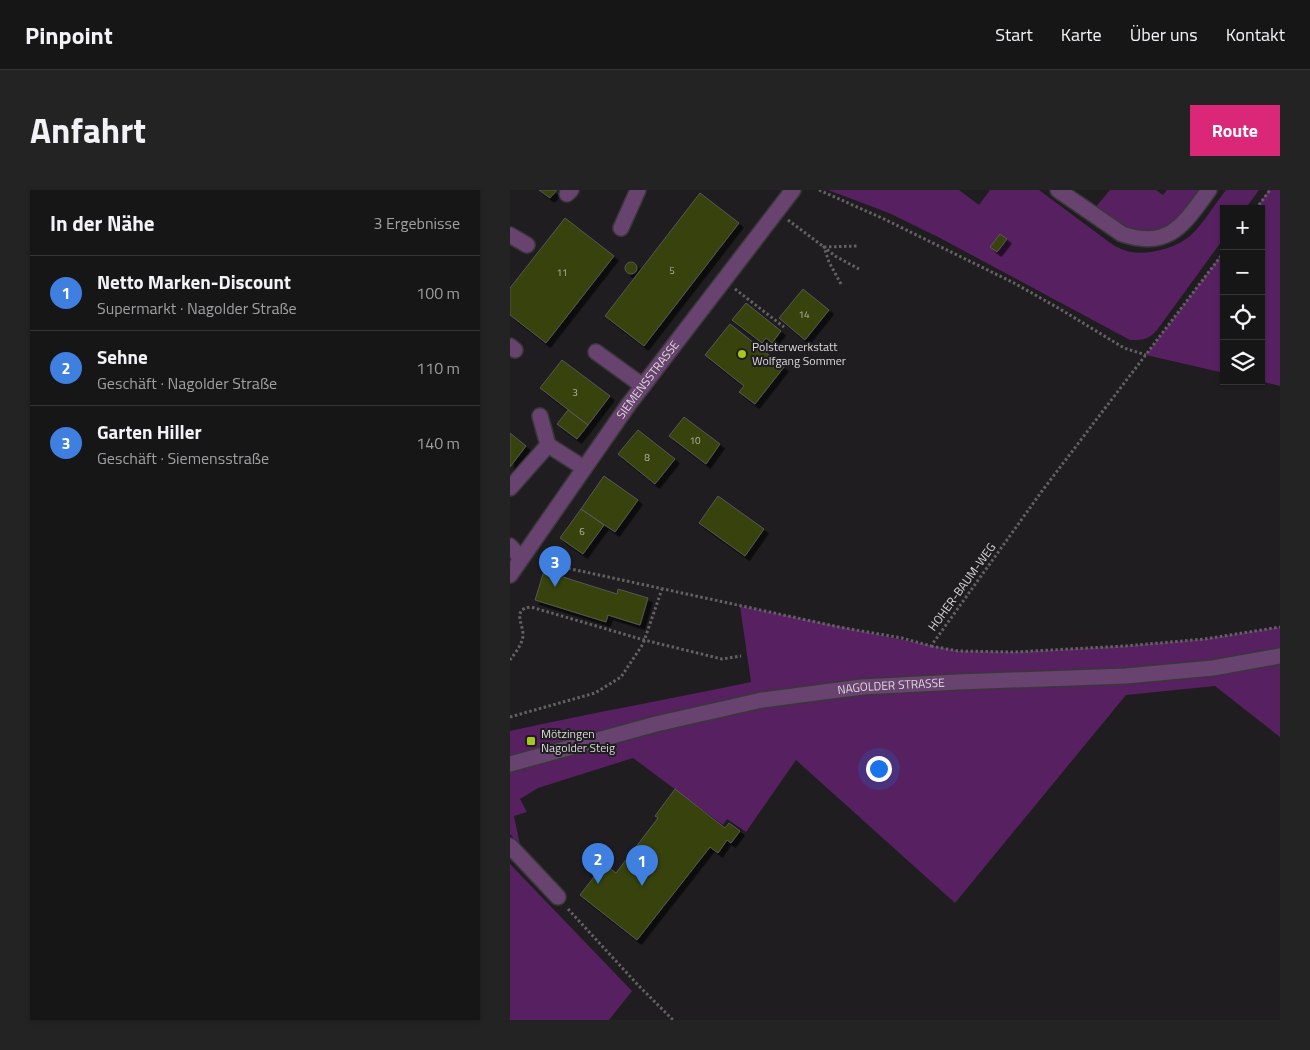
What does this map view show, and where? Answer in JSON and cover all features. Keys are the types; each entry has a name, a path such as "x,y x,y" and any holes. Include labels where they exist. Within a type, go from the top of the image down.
{"street":[{"path":"621,228 638,190"},
{"name":"SIEMENSSTRASSE","path":"510,575 643,386 793,190"},
{"path":"1058,190 1106,225 1122,234 1148,240 1170,234 1180,226 1209,190"},
{"path":"510,235 527,245"},
{"path":"596,352 643,386"},
{"path":"540,416 548,445 584,468"},
{"path":"510,488 548,445"},
{"path":"510,546 521,558"},
{"name":"NAGOLDER STRASSE","path":"510,764 656,724 762,700 862,688 958,682 1126,676 1213,668 1280,656"},
{"path":"510,846 558,897"}],"path":[{"path":"819,190 884,218 997,274 1124,348 1146,355"},
{"path":"1259,205 1270,190"},
{"path":"776,212 835,256 859,269"},
{"path":"824,247 858,246"},
{"path":"824,247 829,262 841,284"},
{"name":"HOHER-BAUM-WEG","path":"521,558 839,627 902,638 931,646 1042,491 1220,257"},
{"path":"724,281 784,327"},
{"path":"510,717 595,692 621,677 644,640 662,589"},
{"path":"510,660 521,643 523,636 519,618 521,611 531,607 644,640 722,659 741,656"},
{"path":"931,646 958,651 1014,652 1125,646 1205,638 1280,627"},
{"path":"558,897 638,985 673,1020"}],"shaded area":[{"path":"828,190 959,190 979,205 990,190 1039,190 1113,245 1126,251 1138,253 1162,250 1190,236 1226,190 1259,190 1248,205 1220,205 1220,243 1157,330 1151,336 1138,340 1130,340 940,238 889,213"},
{"path":"1110,190 1156,190 1163,195 1167,190 1204,190 1175,224 1153,232 1138,233 1121,229 1094,209"},
{"path":"1269,190 1280,190 1280,386 1265,382 1265,205 1258,205"},
{"path":"1220,256 1220,372 1146,355"},
{"path":"740,606 958,651 1014,652 1125,646 1205,639 1280,627 1280,737 1215,686 1126,695 955,903 796,760 746,832 727,819 723,825 633,758 538,788 520,799 527,812 514,816 520,845 510,834 510,731 751,682"},
{"path":"510,864 632,991 609,1020 510,1020"}],"building":[{"path":"539,190 557,190 550,198"},
{"path":"700,193 739,223 644,346 605,316"},
{"path":"565,218 614,256 546,343 510,315 510,288"},
{"path":"1000,234 1007,239 997,252 990,247"},
{"path":"629,262 633,262 637,268 633,274 629,274 625,270 625,266"},
{"path":"803,289 829,310 805,340 779,318"},
{"path":"746,303 781,331 772,343 766,338 762,343 732,320"},
{"path":"730,324 784,367 755,404 739,392 744,386 705,355"},
{"path":"562,360 610,396 588,425 540,388"},
{"path":"568,410 588,425 577,439 557,424"},
{"path":"684,417 720,444 706,464 669,436"},
{"path":"638,430 675,459 655,484 618,454"},
{"path":"510,433 526,446 510,467"},
{"path":"604,476 638,500 615,532 581,509"},
{"path":"718,496 764,529 745,556 699,523"},
{"path":"581,509 604,525 583,554 560,538"},
{"path":"544,571 617,594 618,589 648,598 640,625 608,615 606,622 535,600"},
{"path":"675,789 725,828 729,823 740,831 731,843 727,840 718,853 710,847 637,940 580,895 604,864 616,873 658,818 655,816"}],"place":[{"name":"Polsterwerkstatt Wolfgang Sommer","path":"742,354"},
{"name":"Garten Hiller","path":"555,587"},
{"name":"Mötzingen Nagolder Steig","path":"531,741"},
{"name":"Sehne","path":"598,884"},
{"name":"Netto Marken-Discount","path":"642,886"}]}
